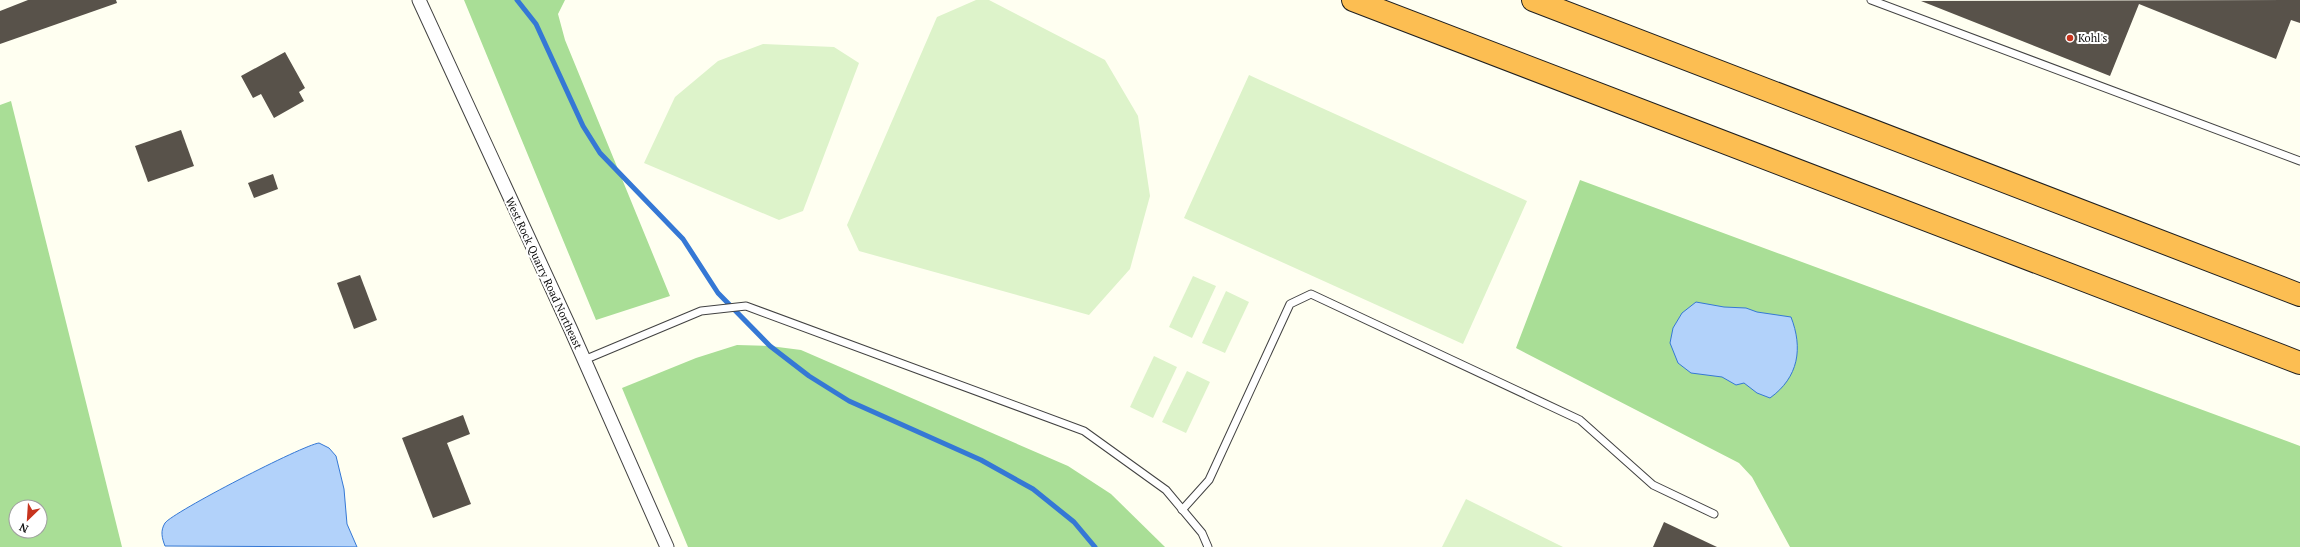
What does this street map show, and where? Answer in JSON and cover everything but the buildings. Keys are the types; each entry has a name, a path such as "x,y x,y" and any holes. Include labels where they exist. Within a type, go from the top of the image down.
{"highway":[{"path":"1353,0 2300,364"},
{"path":"1533,0 2300,295"}],"street":[{"name":"West Rock Quarry Road Northeast","path":"419,0 584,360 667,547"}],"lane":[{"path":"1871,0 2300,161"},
{"path":"1182,510 1209,480 1290,304 1311,294 1580,420 1653,485 1714,514"},
{"path":"584,360 701,311 746,306 1084,431 1166,490 1202,534 1208,547"}],"green space":[{"path":"464,0 565,0 558,14 565,40 670,296 596,320"},
{"path":"976,0 989,0 1105,60 1138,116 1150,196 1130,269 1089,315 859,251 847,225 937,17"},
{"path":"763,44 834,47 859,63 803,211 779,220 644,163 675,97 718,61"},
{"path":"1249,75 1527,201 1463,344 1184,218"},
{"path":"11,101 122,547 0,547 0,105"},
{"path":"1580,180 2300,446 2300,547 1790,547 1752,477 1739,463 1516,348"},
{"path":"1193,276 1216,286 1192,338 1169,327"},
{"path":"1226,291 1249,302 1225,353 1202,343"},
{"path":"737,345 770,346 801,350 1068,466 1111,494 1165,547 688,547 622,388 696,358"},
{"path":"1154,356 1177,367 1153,418 1130,407"},
{"path":"1187,371 1210,382 1186,433 1162,422"},
{"path":"1466,499 1563,547 1442,547"}],"water":[{"path":"1696,302 1724,307 1746,308 1757,312 1791,317 1797,340 1796,361 1793,371 1780,390 1770,398 1757,393 1744,383 1736,385 1722,377 1691,373 1678,363 1670,343 1673,328 1682,313"},
{"path":"319,443 329,448 336,456 344,489 347,524 357,547 165,546 162,537 162,529 165,523 173,516 265,466"}],"waterway":[{"path":"517,0 536,24 583,126 600,153 683,239 718,293 770,346 809,376 849,401 981,460 1033,489 1074,522 1095,547"}],"place":[{"name":"Kohl's","path":"2070,38"}]}
